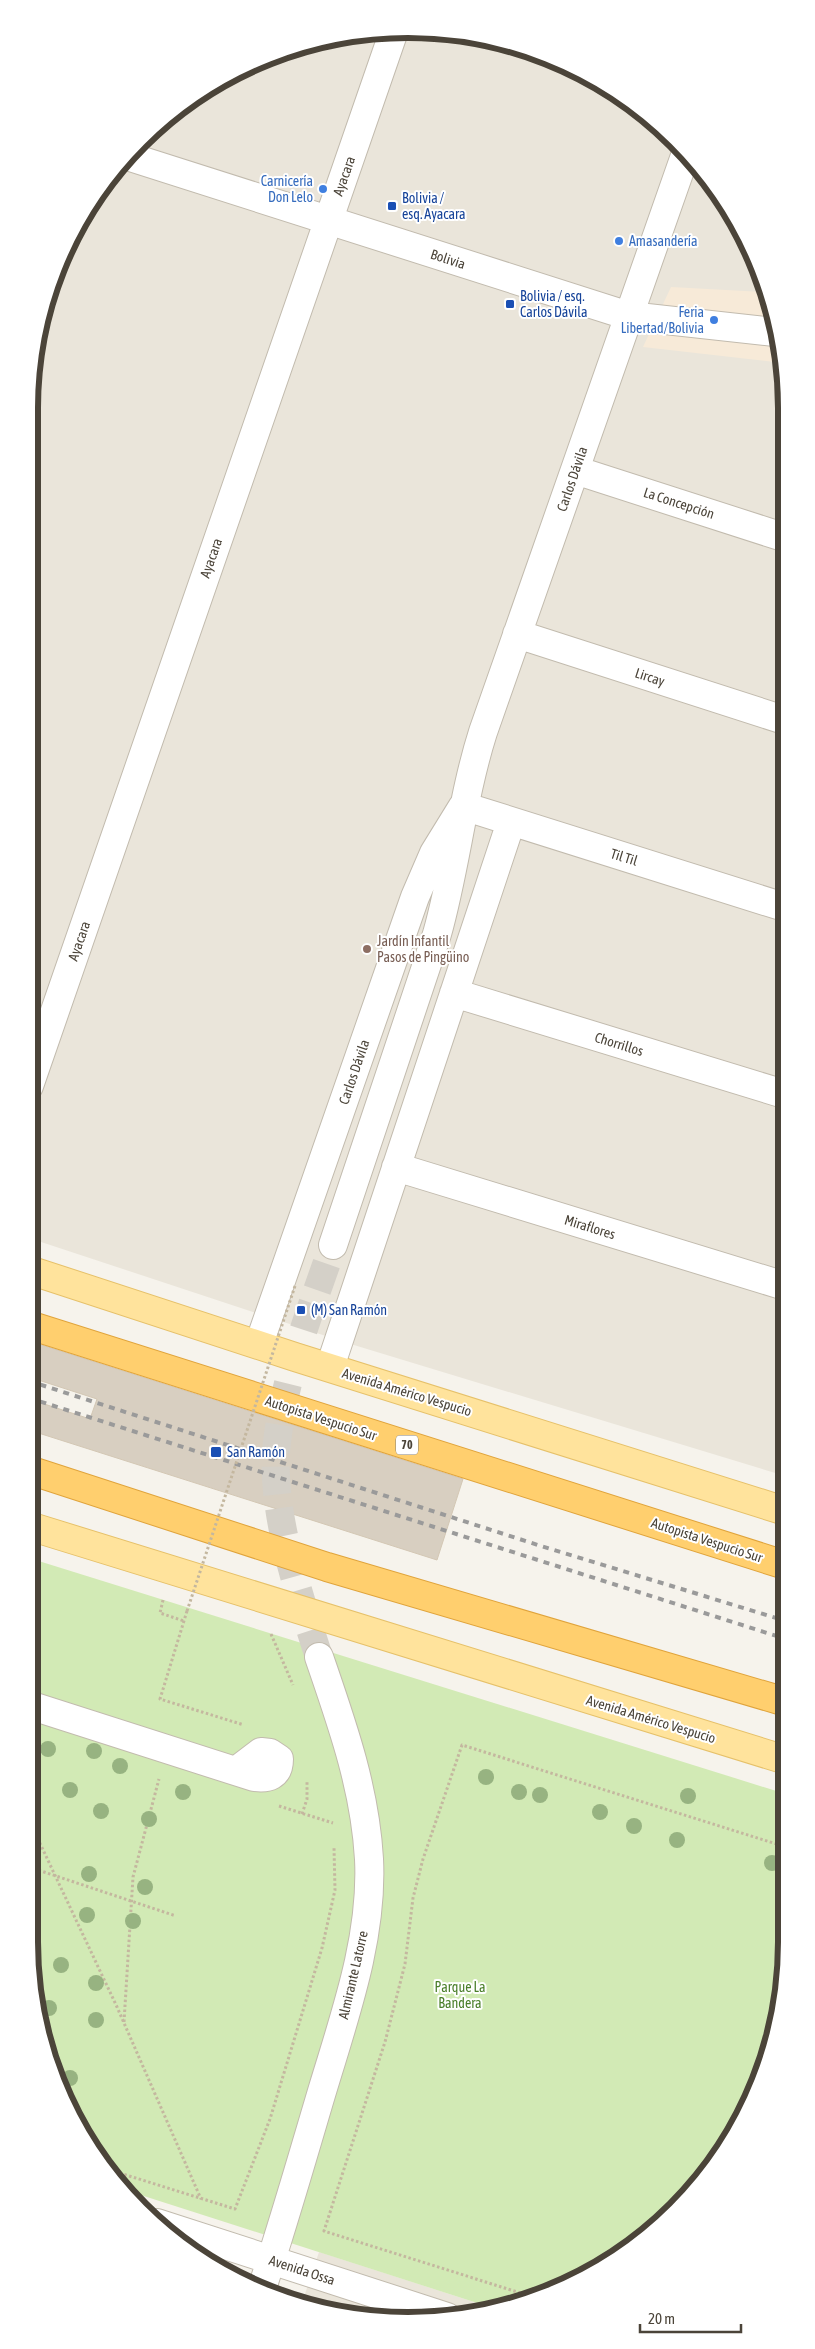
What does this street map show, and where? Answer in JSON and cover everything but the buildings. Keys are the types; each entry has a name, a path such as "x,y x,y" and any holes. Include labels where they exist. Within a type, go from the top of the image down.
{"highway":[{"name":"Autopista Vespucio Sur","path":"38,1328 778,1562"},
{"path":"38,1473 327,1567 778,1700"}],"main road":[{"name":"Avenida Américo Vespucio","path":"38,1273 778,1509"},
{"name":"Avenida Américo Vespucio","path":"38,1529 778,1758"}],"street":[{"name":"Ayacara","path":"38,1060 392,38"},
{"name":"Bolivia","path":"134,158 629,316 769,331"},
{"name":"Carlos Dávila","path":"333,1245 445,907 463,806 473,763 683,161"},
{"name":"La Concepción","path":"575,470 778,535"},
{"name":"Lircay","path":"517,634 778,718"},
{"name":"Carlos Dávila","path":"259,1344 415,897 434,854 463,806"},
{"name":"Til Til","path":"463,806 778,906"},
{"path":"330,1367 511,822"},
{"name":"Chorrillos","path":"454,993 778,1092"},
{"name":"Miraflores","path":"396,1167 778,1284"},
{"name":"Almirante Latorre","path":"264,2282 351,1992 363,1939 368,1900 369,1861 360,1788 352,1755 320,1657"},
{"path":"38,1708 236,1771"},
{"name":"Avenida Ossa","path":"174,2228 429,2311"}],"path":[{"path":"160,1699 295,1286 303,1289"},
{"path":"163,1600 160,1613 184,1621"},
{"path":"271,1634 294,1687"},
{"path":"522,2293 324,2231 385,2042 405,1964 413,1898 423,1859 462,1745 778,1844"},
{"path":"124,2023 134,1877 139,1850 159,1778"},
{"path":"332,1814 334,1833"},
{"path":"38,1839 124,2023 202,2199 192,2234"},
{"path":"119,2173 235,2209 270,2119 322,1948 335,1890 334,1843"},
{"path":"38,1870 176,1916"}],"shaded area":[{"path":"383,38 432,38 480,45 526,57 592,87 633,114 686,164 715,202 728,223 749,266 765,312 774,359 778,408 778,1474 344,1342 38,1241 38,383 50,312 57,289 76,244 87,222 114,182 164,129 182,114 223,87 289,57 312,50 359,41"},
{"name":"Feria Libertad/Bolivia","path":"671,287 759,292 765,312 774,362 643,347"},
{"path":"319,2252 480,2304 432,2311 383,2311 335,2304 304,2297"}],"green space":[{"name":"Parque La Bandera","path":"38,1561 778,1792 778,1942 774,1990 765,2037 758,2060 728,2126 701,2167 686,2185 633,2235 592,2262 549,2283 526,2292 480,2304 137,2194 114,2167 87,2126 57,2060 45,2014 38,1966"}],"tunnel":[{"path":"319,1657 287,1551 277,1495 276,1468 277,1442 292,1367 333,1245"}],"railway":[{"path":"38,1384 541,1546 778,1619"},
{"path":"38,1401 778,1636"}],"place":[{"name":"Carnicería Don Lelo","path":"323,189"},
{"name":"Bolivia / esq. Ayacara","path":"392,206"},
{"name":"Amasandería","path":"619,241"},
{"name":"Bolivia / esq. Carlos Dávila","path":"510,304"},
{"name":"Feria Libertad/Bolivia","path":"714,320"},
{"name":"Jardín Infantil Pasos de Pingüino","path":"367,949"},
{"name":"(M) San Ramón","path":"301,1310"},
{"name":"San Ramón","path":"216,1452"}]}
